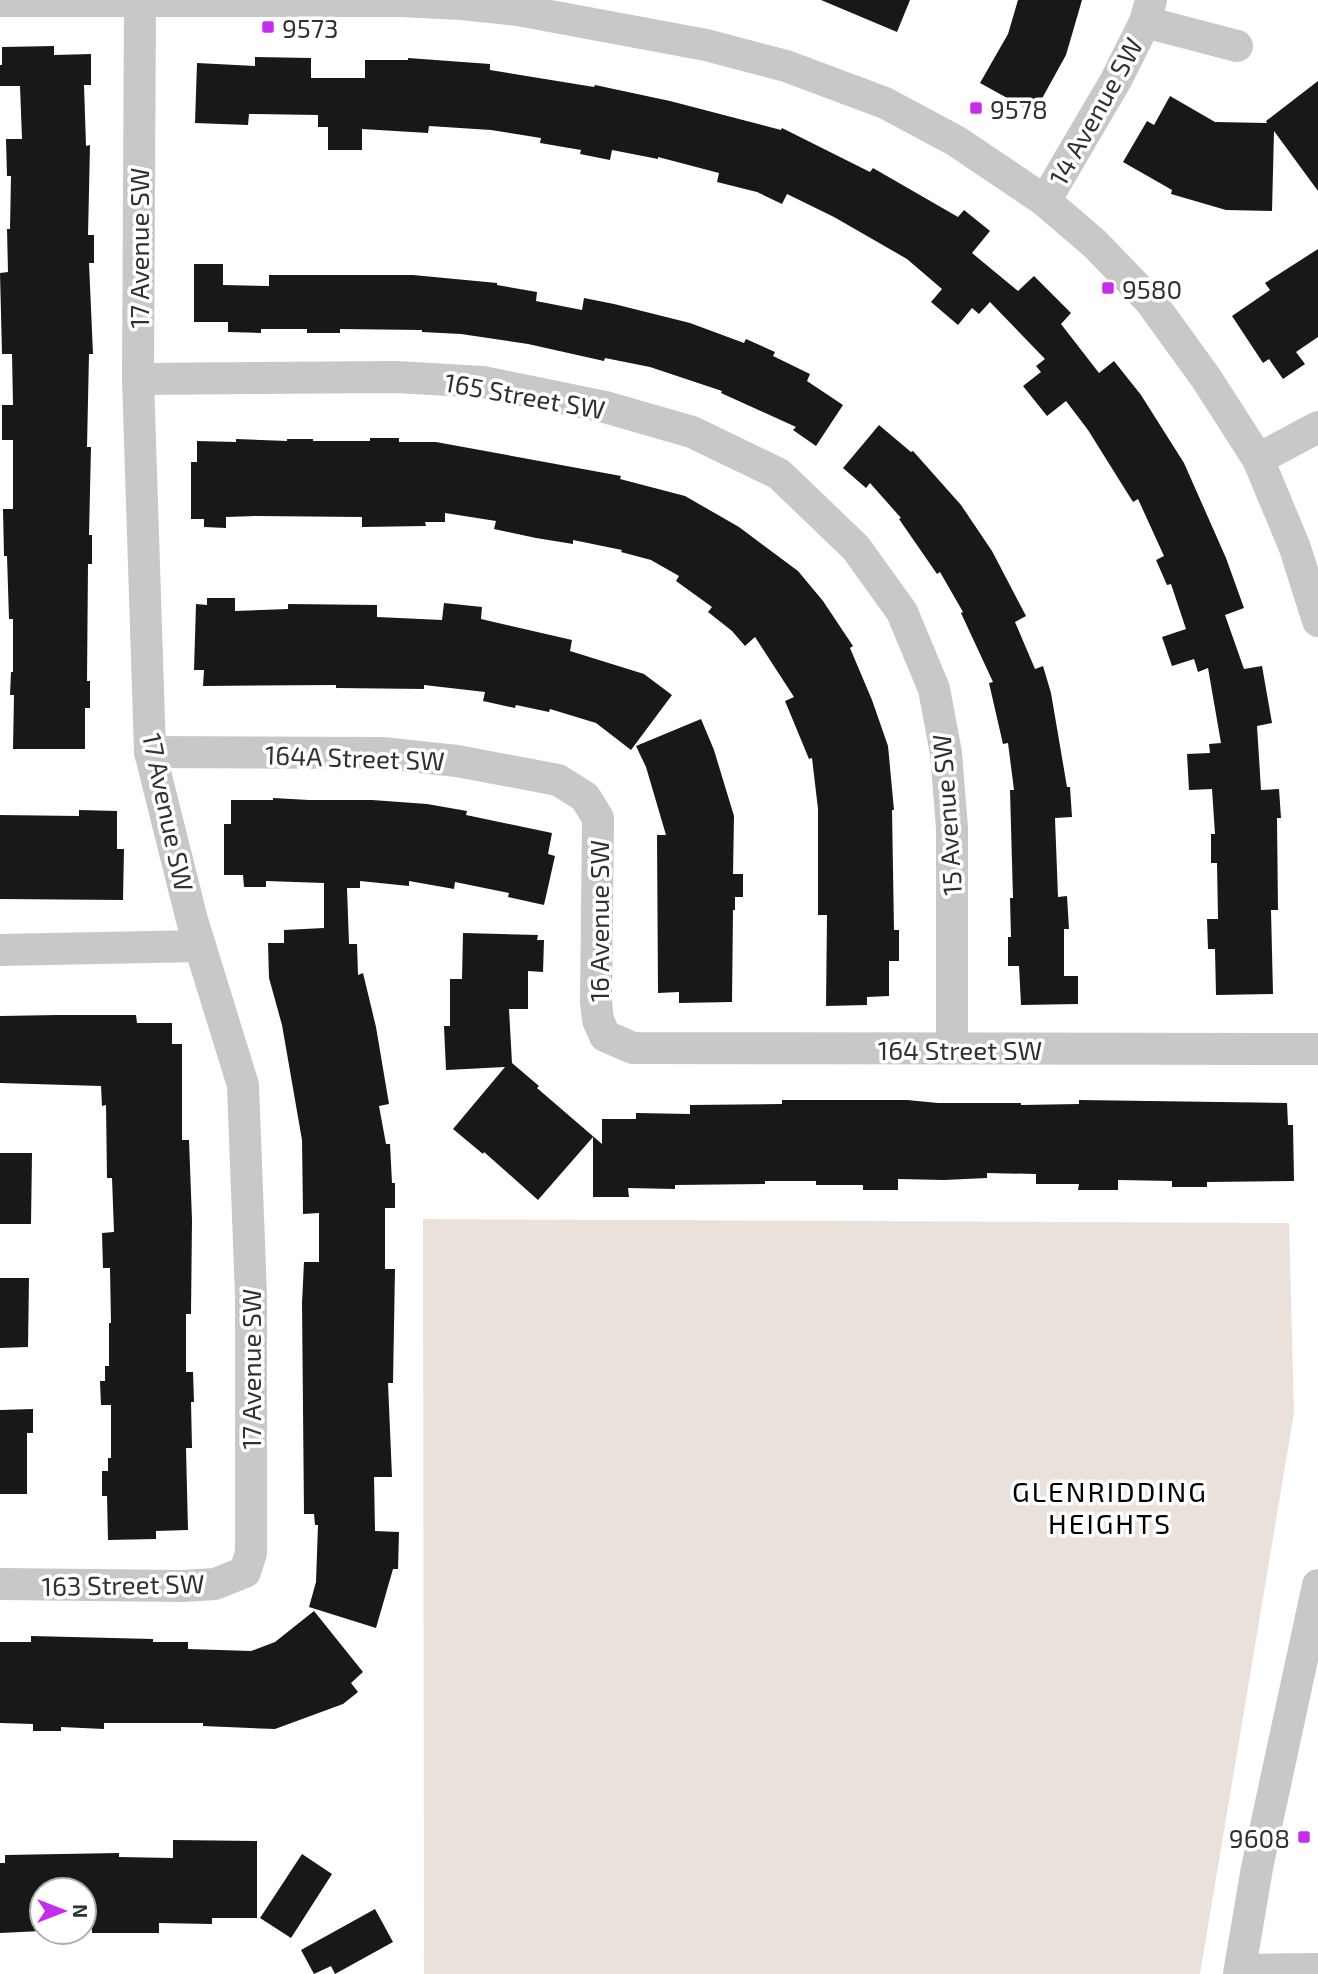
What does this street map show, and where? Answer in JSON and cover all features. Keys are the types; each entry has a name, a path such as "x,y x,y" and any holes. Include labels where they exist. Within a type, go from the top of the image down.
{"street":[{"path":"0,1 401,1 517,10 706,45 786,66 885,103 956,141 1045,201 1096,244 1151,302 1206,378 1258,460 1295,548 1318,621"},
{"name":"17 Avenue SW","path":"140,2 138,379 150,752 200,946 243,1085 251,1296 251,1553 245,1572"},
{"name":"14 Avenue SW","path":"1045,201 1116,80 1148,11 1237,46"},
{"name":"165 Street SW","path":"138,379 396,377 483,382 605,407 692,432 779,474 805,499"},
{"path":"1258,460 1318,427"},
{"name":"15 Avenue SW","path":"805,499 856,548 902,612 934,689 946,753 952,828 952,1048"},
{"name":"164A Street SW","path":"150,752 382,754 457,761 558,780"},
{"name":"16 Avenue SW","path":"558,780 585,797 598,818 596,1002 598,1020 605,1037"},
{"path":"0,950 200,946"},
{"name":"164 Street SW","path":"605,1037 633,1048 650,1049 1318,1049"},
{"name":"163 Street SW","path":"0,1584 183,1586 215,1584 245,1572"},
{"path":"1318,1585 1257,1868 1240,1972 1318,1969"}],"shaded area":[{"path":"423,1219 1289,1223 1294,1413 1200,1974 424,1974"}],"building":[{"path":"821,0 910,0 897,32"},
{"path":"1018,0 1082,0 1066,55 1034,113 980,83 1008,34"},
{"path":"54,46 54,55 91,54 91,85 84,85 86,146 90,145 88,235 94,235 94,263 89,263 93,354 89,354 87,447 91,447 89,535 92,535 92,564 88,564 87,681 90,681 90,708 85,708 85,749 13,749 14,695 10,695 13,619 9,619 3,509 13,509 13,440 2,440 2,405 13,405 12,354 2,354 0,273 8,272 7,229 10,229 11,176 7,176 6,139 22,139 20,86 0,86 0,65 2,47"},
{"path":"255,57 311,58 311,78 365,78 365,60 408,58 490,64 490,70 594,87 595,85 670,101 781,130 782,128 870,172 873,168 958,217 964,210 990,231 972,253 1018,291 1034,276 1071,313 1061,324 1099,373 1114,361 1141,395 1184,463 1226,558 1244,608 1225,615 1244,669 1262,666 1272,723 1257,726 1261,790 1279,789 1281,818 1277,818 1278,910 1271,910 1273,994 1216,995 1215,949 1208,949 1207,919 1218,919 1217,863 1211,863 1211,834 1215,834 1212,789 1189,790 1187,754 1210,753 1209,744 1221,743 1208,668 1198,672 1194,659 1172,666 1162,637 1186,629 1171,584 1167,585 1156,560 1164,556 1138,499 1133,502 1088,430 1066,401 1047,416 1023,386 1041,372 1036,366 1045,359 990,302 979,314 972,308 958,325 931,302 942,289 907,259 834,217 787,194 782,204 757,192 717,182 719,173 658,157 612,150 610,160 580,154 581,150 540,143 541,138 491,130 429,126 428,133 362,129 362,150 328,150 328,127 318,127 318,115 249,114 248,125 195,123 197,63 255,66"},
{"path":"1318,81 1318,191 1274,131 1272,211 1226,210 1171,194 1172,190 1123,162 1147,121 1154,125 1170,96 1215,122 1267,123 1266,121"},
{"path":"1318,249 1318,337 1296,352 1305,364 1283,379 1269,359 1263,363 1232,316 1270,290 1265,283"},
{"path":"194,264 223,264 223,285 269,286 269,275 413,275 497,283 537,292 536,301 582,310 584,298 614,304 690,323 744,343 746,339 775,352 773,356 810,374 807,381 843,405 816,446 793,430 796,427 721,393 722,391 650,367 605,358 604,361 528,344 422,330 340,329 340,333 307,333 307,329 261,329 261,333 228,332 228,322 194,322"},
{"path":"879,425 913,451 961,505 992,551 1026,616 1015,622 1035,669 1043,666 1051,693 1067,787 1070,787 1072,817 1055,818 1058,897 1067,896 1069,929 1064,929 1064,976 1078,976 1078,1004 1021,1005 1019,966 1008,966 1008,937 1011,937 1010,898 1013,898 1010,790 1014,790 1008,743 1003,744 989,683 993,682 961,613 963,612 940,572 937,574 899,519 901,518 870,483 866,488 843,468"},
{"path":"370,438 399,438 399,442 436,442 621,476 620,479 685,496 739,527 798,571 823,601 853,646 850,648 888,746 894,810 894,930 899,930 899,961 889,961 889,996 867,997 867,1005 826,1006 827,915 818,915 818,809 812,758 809,759 785,701 794,697 755,637 745,646 732,631 708,612 712,607 676,581 679,576 651,560 621,552 622,550 573,540 573,544 536,538 494,529 496,521 445,513 445,522 425,522 426,526 362,527 362,517 255,516 226,517 226,528 204,527 204,519 191,519 191,462 197,462 197,441 370,441"},
{"path":"207,598 235,598 235,611 288,609 288,604 377,605 377,617 442,620 444,603 482,607 481,619 572,640 570,651 644,674 672,695 631,750 596,723 550,709 549,712 516,705 515,708 483,701 485,692 424,685 424,689 336,688 336,685 203,686 204,670 194,670 196,604 207,605"},
{"path":"701,719 714,750 734,816 733,874 743,874 743,897 735,897 733,910 732,1002 679,1003 679,992 658,993 657,835 666,835 646,767 636,746"},
{"path":"231,800 372,800 427,804 467,811 466,815 552,833 548,854 555,856 544,905 508,897 509,893 455,882 454,889 409,881 409,886 360,881 360,888 347,888 349,944 357,944 358,975 363,973 376,1027 389,1104 379,1106 386,1144 390,1144 392,1183 395,1183 395,1208 385,1208 385,1269 395,1269 393,1383 388,1383 392,1477 374,1477 375,1531 399,1532 398,1569 393,1569 376,1628 309,1607 316,1582 318,1525 315,1525 314,1514 304,1514 302,1303 304,1262 319,1262 319,1213 303,1214 302,1140 282,1025 269,978 268,943 284,943 284,930 324,928 324,883 266,881 266,887 244,887 243,875 224,875 224,824 231,824"},
{"path":"79,810 117,811 117,849 124,849 123,900 0,899 0,815 79,816"},
{"path":"463,933 538,935 537,940 544,940 543,972 528,971 528,1009 509,1009 512,1063 602,1144 602,1119 636,1119 636,1113 690,1114 690,1105 782,1104 782,1100 907,1100 1021,1105 1079,1104 1079,1100 1287,1103 1288,1125 1293,1125 1294,1181 1207,1182 1207,1187 1172,1187 1172,1181 1118,1180 1118,1190 1078,1190 1079,1184 1036,1184 1036,1174 987,1173 987,1178 898,1179 898,1190 863,1190 863,1185 816,1185 816,1181 765,1181 765,1184 675,1185 675,1189 628,1188 629,1197 593,1197 593,1137 538,1200 484,1152 483,1154 453,1129 505,1067 446,1070 444,1026 450,1026 450,979 462,979"},
{"path":"136,1015 137,1023 172,1023 172,1044 182,1044 182,1140 189,1140 192,1220 191,1314 186,1314 186,1372 193,1372 194,1402 191,1402 192,1448 186,1448 188,1530 156,1531 156,1539 108,1540 107,1496 102,1496 102,1471 108,1471 108,1458 111,1458 111,1405 101,1405 100,1381 105,1381 105,1366 109,1366 111,1323 110,1268 103,1268 102,1233 114,1232 112,1178 107,1178 106,1105 102,1106 101,1086 0,1083 0,1016"},
{"path":"0,1153 32,1153 31,1224 0,1224"},
{"path":"0,1278 29,1278 28,1347 0,1348"},
{"path":"33,1409 33,1433 27,1433 27,1494 0,1494 0,1410"},
{"path":"314,1611 363,1672 351,1683 358,1692 343,1704 275,1729 203,1726 203,1723 104,1723 104,1729 61,1727 61,1731 33,1731 33,1724 0,1723 0,1642 31,1642 31,1636 153,1639 153,1642 188,1642 188,1649 251,1651 275,1642"},
{"path":"173,1840 257,1841 257,1918 212,1918 212,1924 159,1923 159,1933 98,1933 98,1876 28,1876 28,1932 0,1933 0,1863 5,1863 5,1855 119,1853 119,1857 173,1858"},
{"path":"302,1854 332,1874 291,1938 260,1918"},
{"path":"375,1909 393,1942 335,1974 331,1966 314,1974 301,1950"}],"place":[{"name":"9573","path":"268,27"},
{"name":"9578","path":"976,108"},
{"name":"9580","path":"1108,288"},
{"name":"9608","path":"1304,1837"}],"district":[{"name":"GLENRIDDING HEIGHTS","path":"1110,1507"}]}
